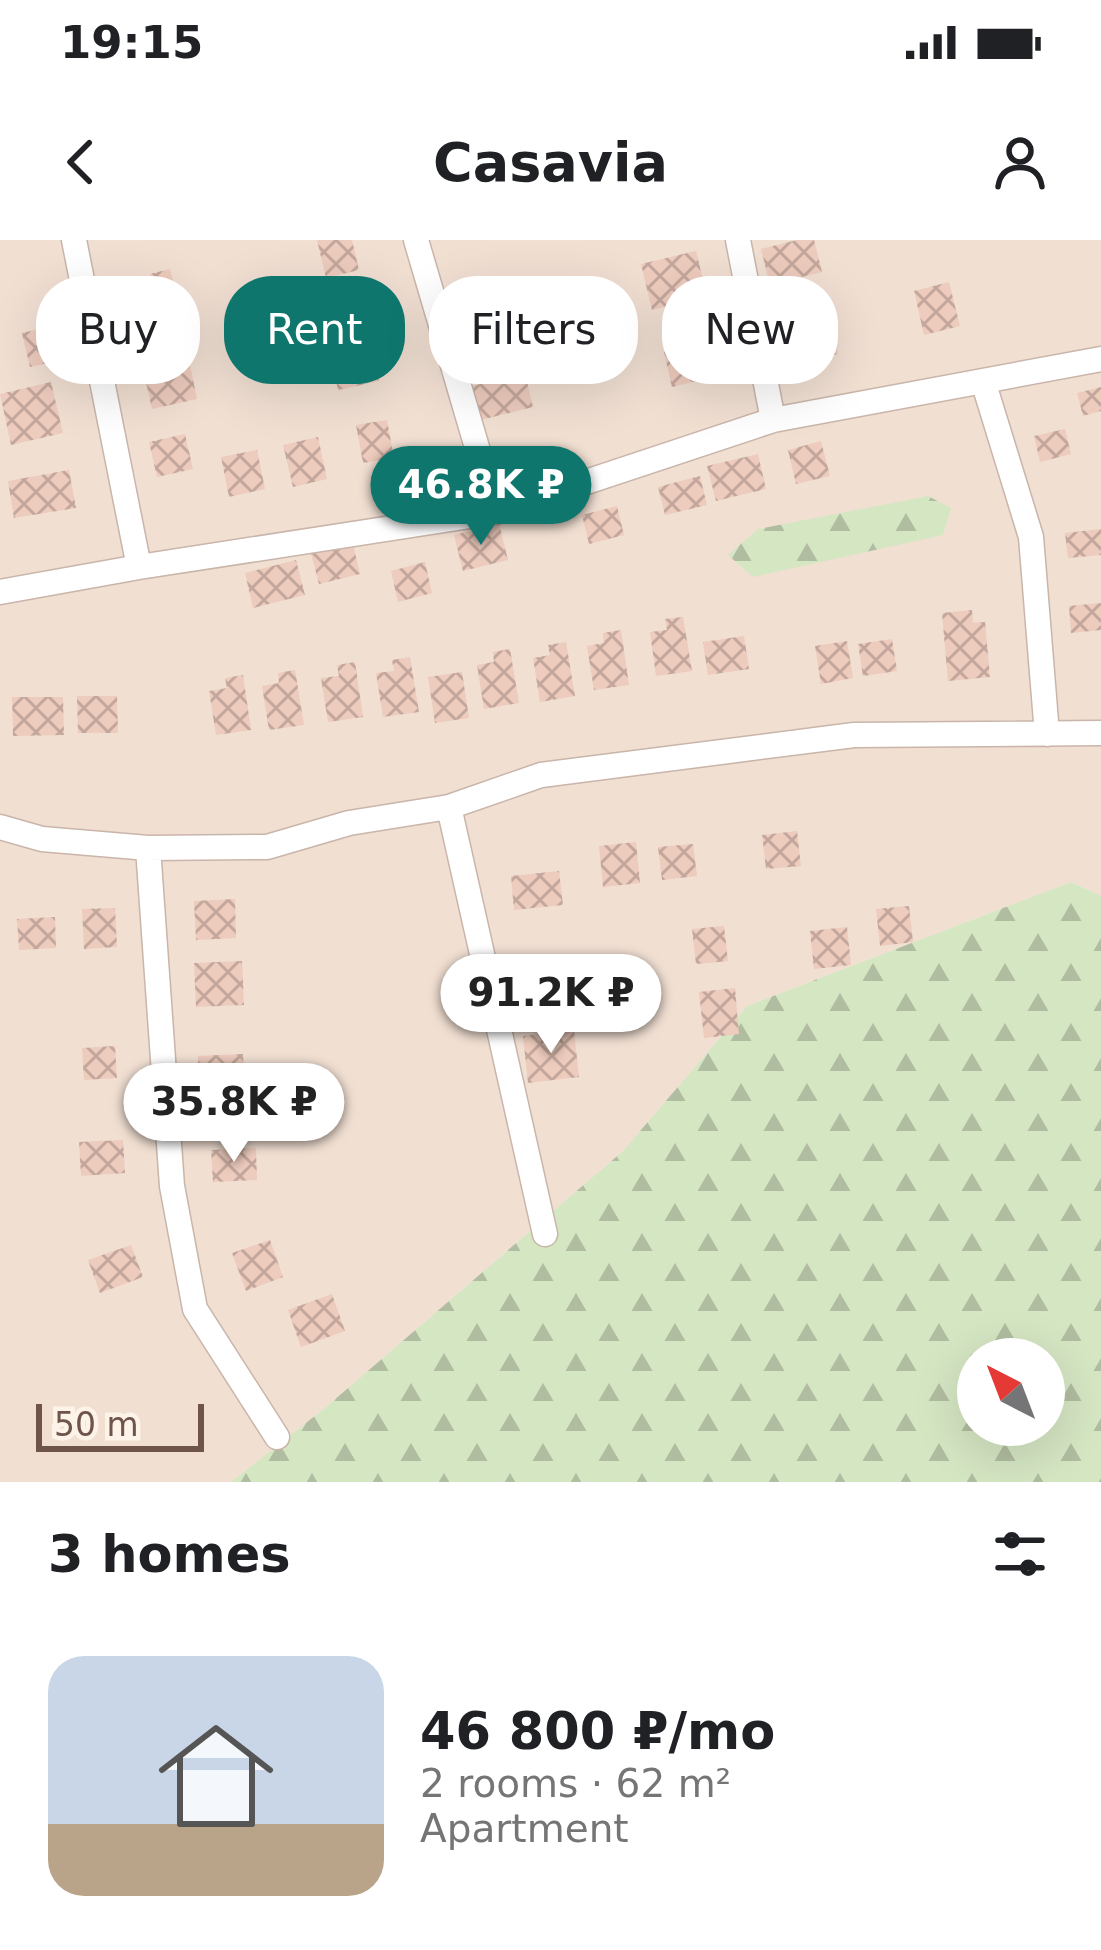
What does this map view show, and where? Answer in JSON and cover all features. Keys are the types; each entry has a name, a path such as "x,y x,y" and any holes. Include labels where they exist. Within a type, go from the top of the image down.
{"street":[{"path":"74,240 139,567"},
{"path":"416,240 496,512"},
{"path":"738,240 773,420"},
{"path":"0,592 496,512 773,420 1101,359"},
{"path":"983,380 1031,537 1047,734"},
{"path":"0,827 42,839 148,848 267,847 349,823 448,807 542,776 831,738 1101,733"},
{"path":"448,807 545,1234"},
{"path":"148,848 172,1186 195,1310 277,1437"}],"shaded area":[{"path":"0,240 1101,240 1101,896 1071,882 747,1006 623,1151 326,1407 231,1482 0,1482"}],"green space":[{"path":"928,496 951,508 943,535 753,577 728,555 758,529"},
{"path":"1071,882 1101,896 1101,1482 231,1482 326,1407 623,1151 747,1006"}],"building":[{"path":"317,240 352,240 359,270 326,276"},
{"path":"814,240 822,272 768,276 761,249"},
{"path":"696,251 702,276 662,276 662,307 652,310 641,264"},
{"path":"170,269 172,276 150,276"},
{"path":"949,282 960,326 924,335 914,291"},
{"path":"36,330 36,366 30,367 22,333"},
{"path":"51,384 63,433 11,445 0,394"},
{"path":"146,384 194,384 197,399 152,409"},
{"path":"528,384 533,407 480,420 472,386"},
{"path":"1101,387 1101,411 1083,416 1077,393"},
{"path":"387,420 394,458 363,463 356,425"},
{"path":"1065,429 1071,454 1040,462 1034,436"},
{"path":"185,434 193,469 157,477 149,442"},
{"path":"318,437 327,479 293,487 283,445"},
{"path":"821,441 830,476 796,484 788,450"},
{"path":"257,450 265,489 229,497 221,457"},
{"path":"758,454 766,489 716,501 707,466"},
{"path":"69,470 76,508 14,518 8,481"},
{"path":"700,476 707,505 665,515 658,487"},
{"path":"617,506 624,535 589,544 582,515"},
{"path":"499,524 508,560 463,571 454,535"},
{"path":"1101,529 1101,555 1068,558 1065,533"},
{"path":"352,540 360,574 319,584 310,550"},
{"path":"296,560 305,595 253,608 245,573"},
{"path":"425,562 432,593 398,602 391,571"},
{"path":"1101,603 1101,630 1071,633 1069,606"},
{"path":"972,610 973,623 985,622 990,677 948,681 942,613"},
{"path":"683,617 692,671 656,676 650,632 667,630 665,619"},
{"path":"621,630 629,685 594,690 587,646 604,643 603,633"},
{"path":"744,636 749,669 708,675 703,642"},
{"path":"892,639 897,671 863,676 858,644"},
{"path":"847,641 853,678 821,684 815,646"},
{"path":"566,642 575,696 540,702 533,658 550,655 548,645"},
{"path":"510,649 519,703 484,709 477,665 494,662 493,652"},
{"path":"410,657 419,712 383,717 376,673 394,671 392,660"},
{"path":"355,662 363,717 328,722 321,678 339,676 337,665"},
{"path":"295,670 304,725 269,730 262,686 279,683 278,673"},
{"path":"462,672 469,718 435,723 428,677"},
{"path":"243,675 251,730 216,735 209,691 227,688 225,678"},
{"path":"77,696 117,696 118,733 78,733"},
{"path":"12,697 63,697 64,735 13,736"},
{"path":"797,831 801,866 766,869 762,835"},
{"path":"636,842 640,883 603,887 599,846"},
{"path":"693,844 697,876 662,880 658,847"},
{"path":"559,871 563,905 514,910 511,876"},
{"path":"235,899 236,938 196,940 194,901"},
{"path":"909,906 913,942 880,946 876,909"},
{"path":"115,908 117,947 84,949 82,909"},
{"path":"55,917 56,948 19,950 17,919"},
{"path":"724,926 728,961 696,964 692,929"},
{"path":"847,927 851,965 814,969 810,931"},
{"path":"242,961 244,1005 196,1007 194,963"},
{"path":"735,988 739,1034 704,1038 699,992"},
{"path":"574,1030 579,1077 528,1083 523,1036"},
{"path":"115,1046 117,1078 84,1080 82,1048"},
{"path":"243,1054 245,1095 200,1098 198,1056"},
{"path":"123,1140 125,1173 81,1176 79,1142"},
{"path":"256,1148 257,1180 213,1182 211,1150"},
{"path":"270,1240 283,1277 246,1291 232,1253"},
{"path":"131,1245 143,1277 100,1293 88,1260"},
{"path":"332,1294 345,1331 301,1347 288,1310"}]}
